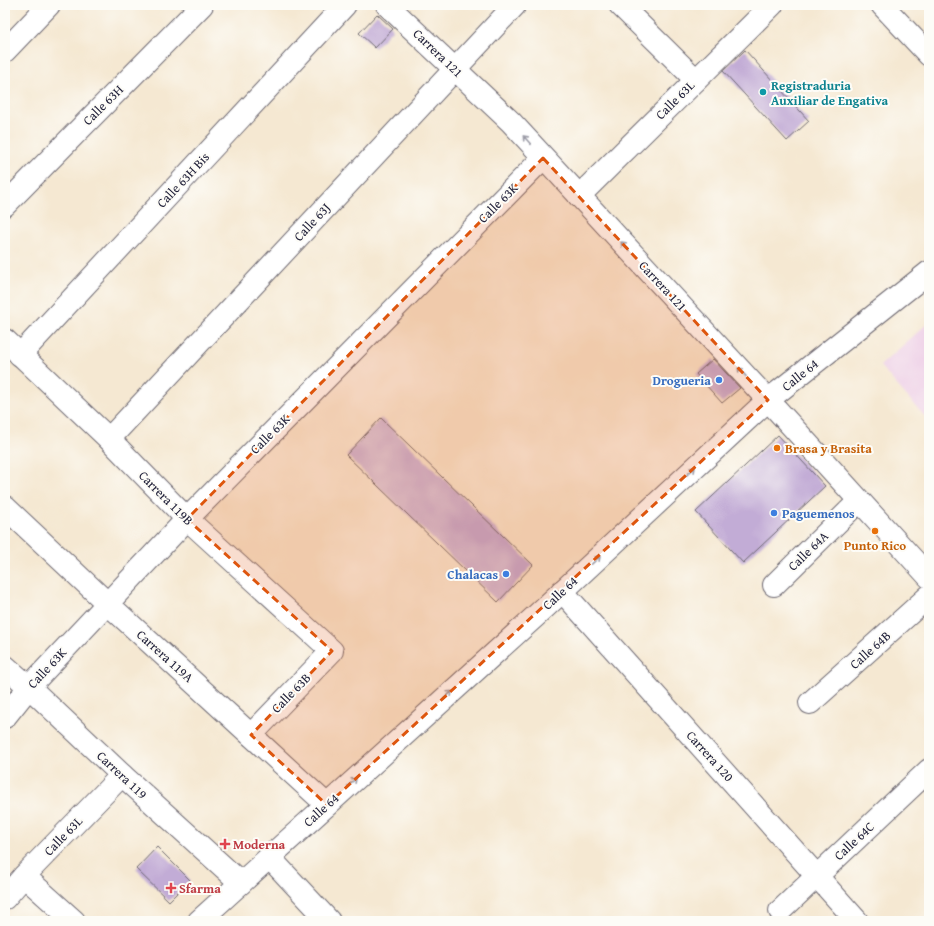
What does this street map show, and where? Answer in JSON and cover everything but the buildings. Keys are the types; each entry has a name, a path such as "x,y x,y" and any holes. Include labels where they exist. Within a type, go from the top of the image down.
{"street":[{"path":"5,51 49,5"},
{"name":"Calle 63H","path":"5,205 202,5"},
{"name":"Calle 63H Bis","path":"13,348 345,5"},
{"name":"Carrera 121","path":"387,5 511,122 929,577"},
{"name":"Calle 63J","path":"109,439 515,5"},
{"path":"620,5 696,80"},
{"name":"Calle 63L","path":"579,196 772,5"},
{"path":"882,5 929,56"},
{"name":"Calle 63K","path":"5,717 29,687 186,518 543,158"},
{"name":"Calle 64","path":"198,921 562,591 768,400 929,272"},
{"name":"Carrera 119B","path":"13,348 109,439 186,518 332,651"},
{"name":"Calle 64A","path":"774,585 859,501"},
{"name":"Carrera 119A","path":"5,507 327,805"},
{"name":"Carrera 120","path":"562,591 857,921"},
{"name":"Calle 64B","path":"810,703 929,596"},
{"name":"Calle 63B","path":"251,734 332,651"},
{"name":"Carrera 119","path":"5,666 240,883"},
{"name":"Calle 64C","path":"780,911 929,770"},
{"name":"Calle 63L","path":"5,898 24,876 122,775"},
{"path":"270,856 329,921"},
{"path":"24,876 74,921"}],"highlighted area":[{"path":"543,158 768,400 327,805 251,735 332,651 187,519"}],"shaded area":[{"path":"929,322 929,421 880,366"}],"place":[{"name":"Registraduria Auxiliar de Engativa","path":"763,92"},
{"name":"Drogueria","path":"719,380"},
{"name":"Brasa y Brasita","path":"777,448"},
{"name":"Paguemenos","path":"774,513"},
{"name":"Punto Rico","path":"875,531"},
{"name":"Chalacas","path":"506,574"},
{"name":"Moderna","path":"225,844"},
{"name":"Sfarma","path":"171,888"}]}
